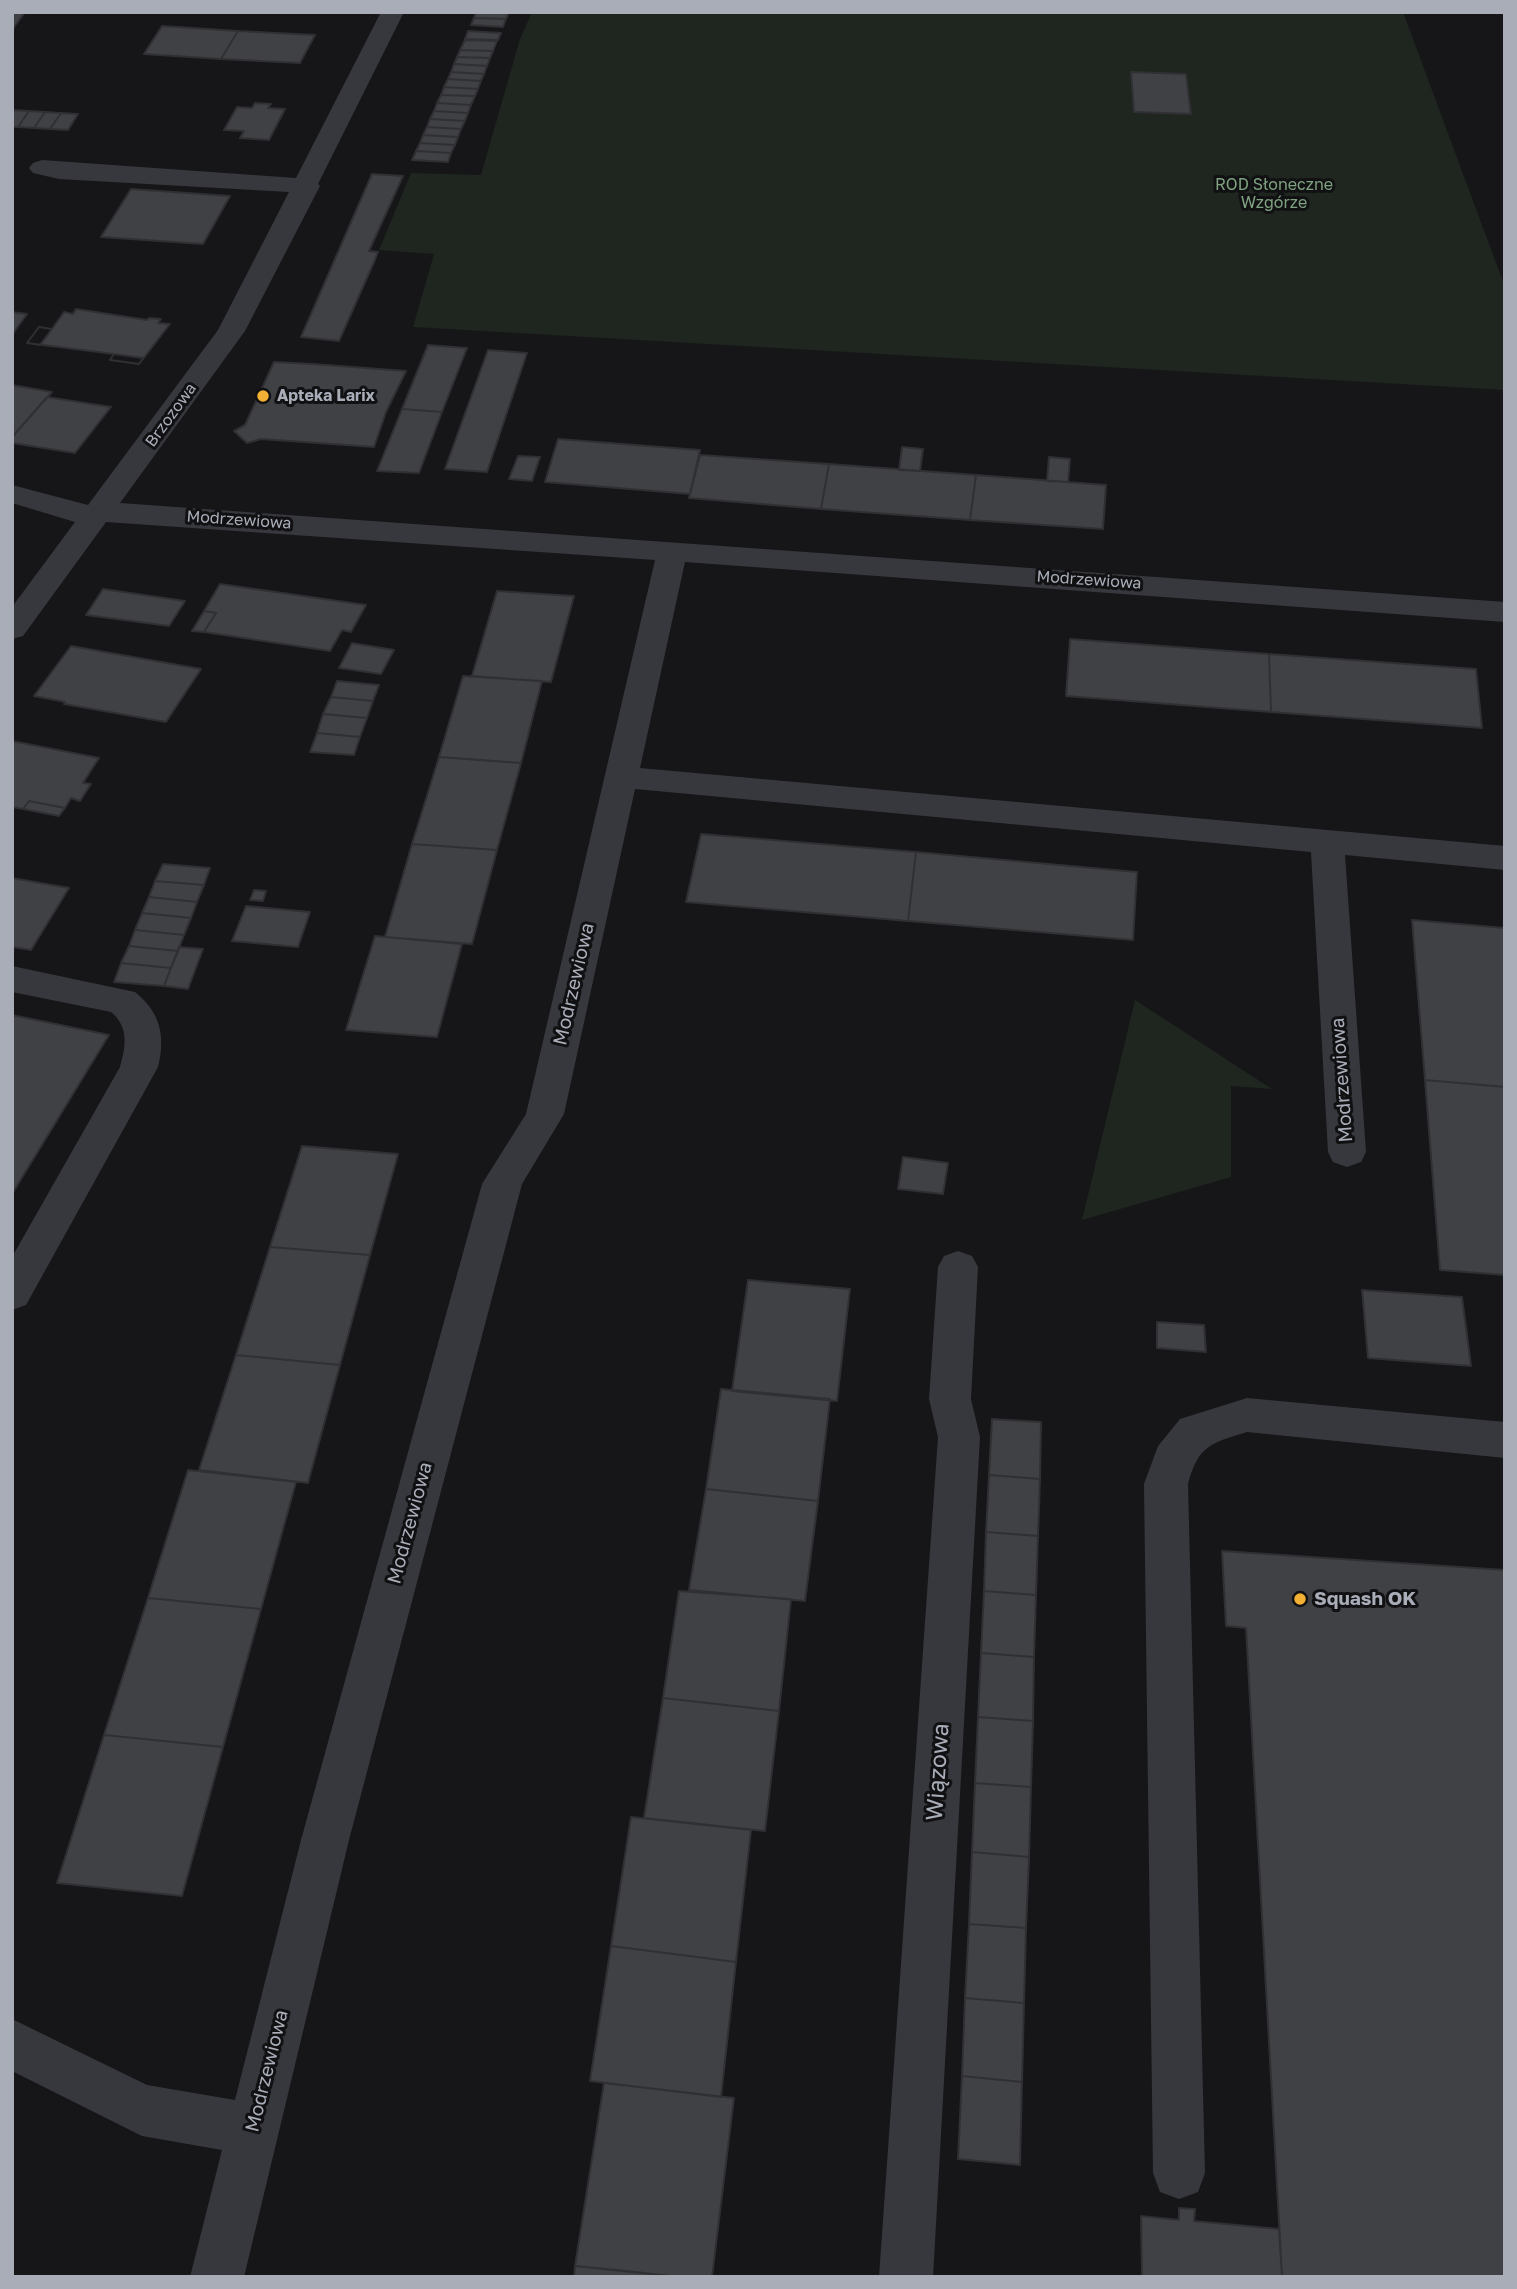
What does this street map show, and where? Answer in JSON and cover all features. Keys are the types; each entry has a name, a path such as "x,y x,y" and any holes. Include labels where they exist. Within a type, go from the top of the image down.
{"street":[{"name":"Brzozowa","path":"12,629 232,331 393,12"},
{"path":"42,167 59,171 307,186"},
{"name":"Modrzewiowa","path":"12,494 80,514 123,512 1505,612"},
{"name":"Modrzewiowa","path":"217,2277 328,1826 502,1184 512,1164 535,1135 545,1114 673,551"},
{"path":"621,777 1505,858"},
{"name":"Modrzewiowa","path":"1327,840 1347,1152"},
{"path":"12,979 122,1001 142,1020 145,1046 139,1067 12,1294"},
{"name":"Wiązowa","path":"906,2277 959,1437 950,1399 958,1267"},
{"path":"1179,2174 1166,1484 1173,1459 1195,1431 1247,1415 1505,1440"},
{"path":"12,2044 142,2110 253,2129"}],"green space":[{"name":"ROD Słoneczne Wzgórze","path":"532,12 1403,12 1505,287 1505,390 413,327 434,254 379,250 411,173 481,175 520,39"},
{"path":"1135,1000 1272,1089 1231,1086 1231,1177 1082,1220"}],"building":[{"path":"12,12 25,12 12,30"},
{"path":"476,12 509,12 506,19 474,18"},
{"path":"474,18 506,19 503,27 471,25"},
{"path":"162,26 238,31 221,59 144,54"},
{"path":"238,31 315,35 300,63 221,59"},
{"path":"468,31 501,33 498,40 465,39"},
{"path":"465,40 497,41 493,51 460,50"},
{"path":"460,50 493,51 490,58 457,57"},
{"path":"457,57 490,58 487,66 454,64"},
{"path":"454,64 487,66 484,74 451,72"},
{"path":"451,72 484,74 481,81 448,79"},
{"path":"1131,72 1186,74 1191,114 1134,112"},
{"path":"448,79 481,81 478,89 444,87"},
{"path":"444,87 478,89 475,96 441,95"},
{"path":"441,95 475,96 471,105 437,103"},
{"path":"255,103 271,104 268,108 285,109 269,140 240,138 244,131 224,130 237,107 252,108"},
{"path":"437,103 471,105 468,113 434,111"},
{"path":"13,110 29,111 18,127 12,127"},
{"path":"29,111 45,112 34,128 18,127"},
{"path":"434,111 468,113 465,121 430,119"},
{"path":"45,112 61,113 50,129 34,128"},
{"path":"61,113 78,114 68,130 50,129"},
{"path":"430,119 465,121 461,129 427,127"},
{"path":"427,127 461,129 458,137 423,135"},
{"path":"423,135 458,137 455,145 420,143"},
{"path":"420,143 455,145 451,153 416,151"},
{"path":"416,151 451,153 448,162 412,160"},
{"path":"372,174 403,176 369,251 378,252 374,262 339,341 301,337"},
{"path":"131,189 230,196 203,244 101,237"},
{"path":"76,309 147,320 161,319 158,323 170,324 139,364 110,360 114,354 27,343 39,327 52,329 64,312 73,314"},
{"path":"12,312 27,314 12,335"},
{"path":"39,327 52,329 40,345 27,343"},
{"path":"428,345 467,348 442,412 402,409"},
{"path":"488,350 527,353 487,472 445,469"},
{"path":"114,354 143,358 139,364 110,360"},
{"path":"274,362 406,371 386,412 374,447 261,439 247,443 234,431 245,425"},
{"path":"12,385 52,392 13,436 12,436"},
{"path":"47,397 111,407 75,453 12,443 12,437"},
{"path":"402,409 442,412 419,473 377,471"},
{"path":"558,439 700,450 690,494 545,482"},
{"path":"902,447 923,449 920,471 899,470"},
{"path":"700,455 829,464 821,509 689,498"},
{"path":"518,456 540,457 532,481 509,479"},
{"path":"1049,457 1070,459 1068,482 1047,481"},
{"path":"829,464 976,475 970,520 821,509"},
{"path":"976,475 1106,485 1103,529 970,520"},
{"path":"220,584 366,605 351,632 342,630 330,651 204,632 216,613 204,611"},
{"path":"103,589 185,601 169,626 86,615"},
{"path":"497,591 574,596 551,682 472,676"},
{"path":"204,611 216,613 204,632 192,631"},
{"path":"1070,639 1269,654 1271,712 1066,696"},
{"path":"352,643 394,650 381,674 339,668"},
{"path":"71,646 201,669 166,722 34,696"},
{"path":"1269,654 1476,669 1482,728 1271,712"},
{"path":"463,676 542,681 521,763 439,757"},
{"path":"337,681 379,685 373,701 331,697"},
{"path":"331,697 373,701 367,718 323,714"},
{"path":"323,714 367,718 360,737 317,733"},
{"path":"317,733 360,737 354,755 310,752"},
{"path":"12,741 99,758 83,783 91,784 80,801 71,798 65,808 29,801 23,809 12,807"},
{"path":"439,757 521,763 497,850 412,844"},
{"path":"29,801 65,808 59,816 23,809"},
{"path":"701,834 916,852 908,921 686,902"},
{"path":"412,844 497,850 472,944 385,937"},
{"path":"916,852 1137,872 1133,940 908,921"},
{"path":"163,864 210,868 204,885 155,881"},
{"path":"12,878 69,888 31,950 12,947"},
{"path":"155,881 204,885 197,902 149,897"},
{"path":"254,890 266,891 263,901 250,900"},
{"path":"149,897 197,902 191,918 142,913"},
{"path":"246,906 310,912 298,947 232,941"},
{"path":"142,913 191,918 184,935 135,930"},
{"path":"1412,920 1505,928 1505,1087 1425,1080"},
{"path":"135,930 184,935 178,951 129,946"},
{"path":"375,936 462,944 437,1037 346,1030"},
{"path":"129,946 178,951 171,968 121,963"},
{"path":"179,947 203,949 188,989 164,986"},
{"path":"121,963 171,968 164,986 114,982"},
{"path":"12,1015 109,1035 12,1194"},
{"path":"1425,1080 1505,1087 1505,1275 1440,1270"},
{"path":"302,1146 398,1154 370,1255 270,1247"},
{"path":"903,1157 948,1163 943,1194 898,1189"},
{"path":"270,1247 370,1255 340,1365 236,1355"},
{"path":"748,1280 850,1289 837,1401 732,1391"},
{"path":"1362,1290 1462,1297 1471,1366 1368,1358"},
{"path":"1157,1322 1204,1325 1206,1352 1157,1348"},
{"path":"236,1355 340,1365 308,1483 199,1470"},
{"path":"721,1389 830,1399 818,1501 706,1489"},
{"path":"992,1419 1041,1422 1040,1479 989,1475"},
{"path":"188,1470 296,1482 261,1609 148,1598"},
{"path":"989,1475 1040,1479 1038,1536 986,1532"},
{"path":"706,1489 818,1501 805,1601 689,1590"},
{"path":"986,1532 1038,1536 1036,1595 984,1591"},
{"path":"1222,1551 1505,1570 1505,2277 1282,2276 1246,1628 1226,1626"},
{"path":"679,1591 791,1599 779,1711 663,1698"},
{"path":"984,1591 1036,1595 1034,1657 981,1653"},
{"path":"148,1598 261,1609 223,1747 104,1735"},
{"path":"981,1653 1034,1657 1033,1721 978,1717"},
{"path":"663,1698 779,1711 765,1831 644,1818"},
{"path":"978,1717 1033,1721 1031,1787 975,1783"},
{"path":"104,1735 223,1747 182,1896 57,1883"},
{"path":"975,1783 1031,1787 1029,1857 972,1852"},
{"path":"631,1817 751,1830 736,1962 611,1946"},
{"path":"972,1852 1029,1857 1026,1928 969,1924"},
{"path":"969,1924 1026,1928 1024,2003 965,1998"},
{"path":"611,1946 736,1962 721,2097 590,2081"},
{"path":"965,1998 1024,2003 1022,2082 962,2076"},
{"path":"962,2076 1022,2082 1020,2165 958,2159"},
{"path":"604,2083 734,2098 712,2277 680,2277 575,2266"},
{"path":"1179,2208 1195,2209 1194,2221 1279,2229 1282,2276 1296,2277 1142,2277 1141,2216 1179,2220"},
{"path":"575,2266 626,2271 680,2277 574,2277"}],"place":[{"name":"Apteka Larix","path":"263,396"},
{"name":"Squash OK","path":"1300,1599"}]}
